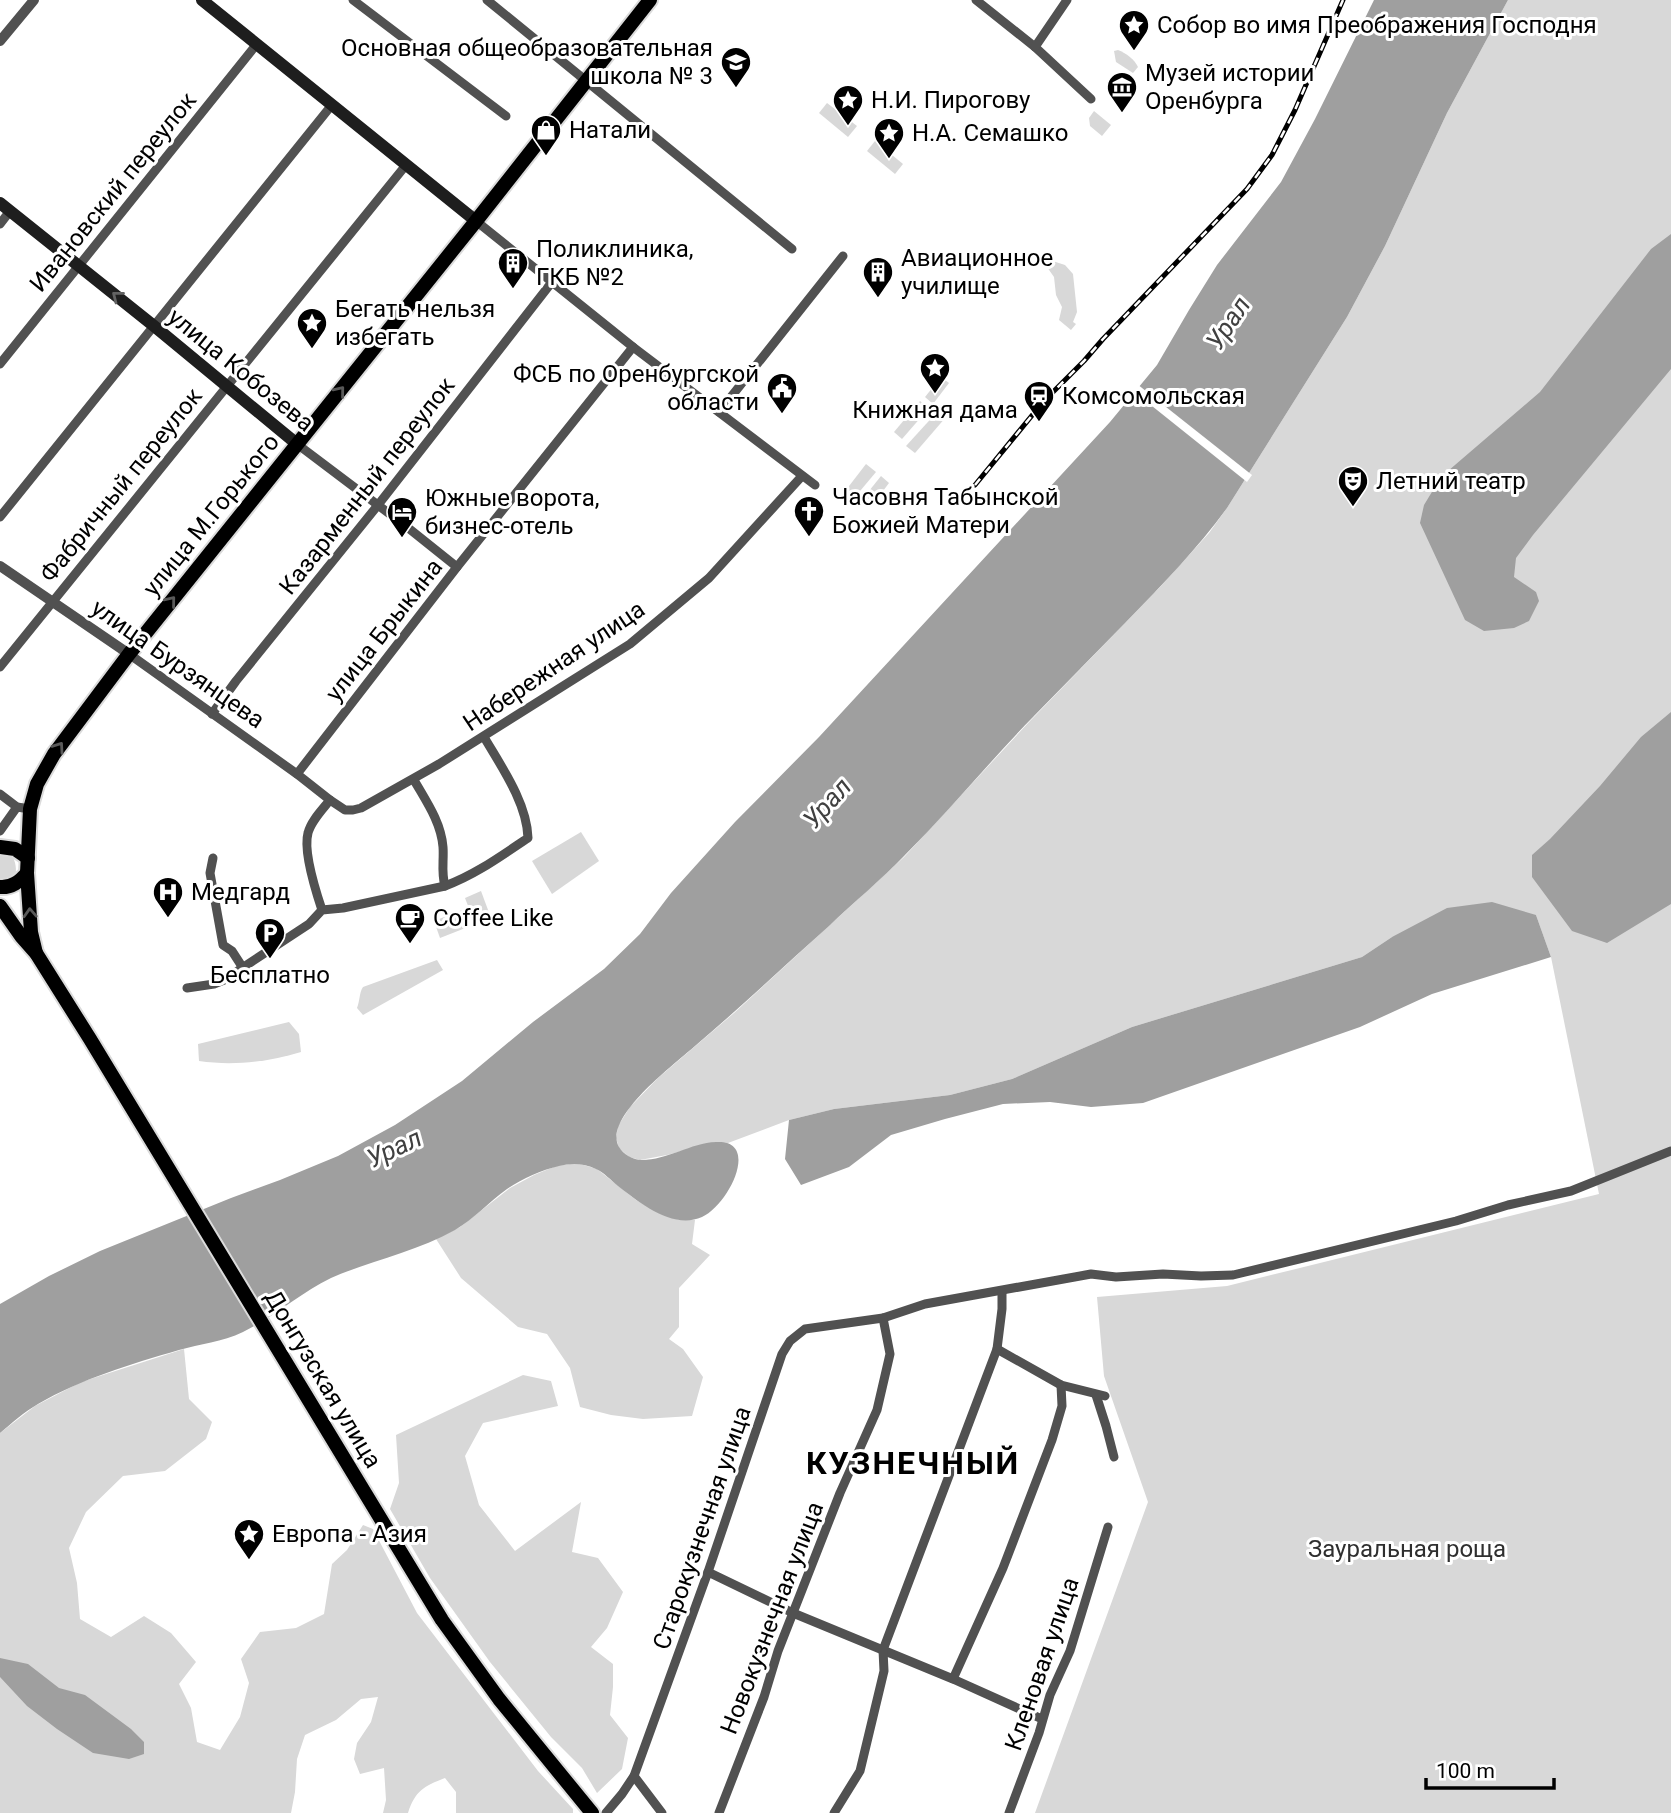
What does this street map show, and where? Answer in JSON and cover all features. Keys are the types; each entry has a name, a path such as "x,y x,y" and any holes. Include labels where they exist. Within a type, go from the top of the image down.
{"main road":[{"path":"202,0 476,221"},
{"name":"улица М.Горького","path":"36,953 31,932 24,808 54,754 129,654 650,0"},
{"name":"улица Кобозева","path":"5,207 297,444"},
{"path":"0,847 15,849 28,865 17,883 0,887"},
{"name":"Донгузская улица","path":"0,906 36,953 90,1039 427,1596 499,1699 592,1813"}],"street":[{"path":"0,41 34,0"},
{"path":"354,0 506,116"},
{"path":"487,0 792,249"},
{"path":"976,0 1035,47 1091,99"},
{"path":"1035,47 1067,0"},
{"name":"Ивановский переулок","path":"0,365 256,45"},
{"path":"0,517 331,106"},
{"name":"Фабричный переулок","path":"0,667 406,165"},
{"path":"0,224 5,207"},
{"path":"476,221 633,347 816,485"},
{"path":"719,412 843,256"},
{"name":"Казарменный переулок","path":"212,714 552,282"},
{"name":"улица Брыкина","path":"297,774 457,567 633,347"},
{"name":"улица Кобозева","path":"297,444 457,567"},
{"name":"Набережная улица","path":"330,800 345,810 361,808 414,780 630,644 709,578 803,476"},
{"name":"улица Бурзянцева","path":"0,566 129,654 330,800"},
{"path":"187,988 214,984 243,968 309,924 322,910 445,886 471,875 528,838 527,827 510,782 484,737"},
{"path":"414,780 434,815 443,844 445,886"},
{"path":"0,794 24,808 0,831"},
{"path":"322,910 310,866 307,841 308,830 330,800"},
{"path":"213,858 210,873 223,945 232,951 243,968"},
{"name":"Старокузнечная улица","path":"606,1813 634,1776 708,1573 782,1354 790,1341 805,1329 883,1318 925,1304 1091,1274 1116,1277 1163,1274 1233,1275 1457,1222 1508,1205 1571,1191 1671,1151"},
{"path":"834,1813 860,1771 884,1671 883,1650 997,1349 1002,1292"},
{"name":"Новокузнечная улица","path":"719,1813 764,1697 778,1651 840,1493 877,1410 890,1354 883,1318"},
{"path":"997,1349 1061,1385 1100,1396 1114,1457"},
{"path":"953,1679 1003,1568 1052,1440 1062,1406 1061,1385"},
{"name":"Кленовая улица","path":"1009,1813 1051,1695 1070,1651 1108,1527"},
{"path":"708,1573 793,1613 1042,1719"},
{"path":"634,1776 662,1813"}],"green space":[{"name":"Зауральная роща","path":"1508,0 1671,0 1671,1813 1035,1813 1148,1502 1104,1376 1097,1297 1227,1286 1599,1194 1551,957 1536,915 1392,937 1362,957 1132,1027 1012,1079 950,1095 834,1109 789,1120 728,1143 716,1142 640,1160 629,1157 619,1148 616,1138 618,1126 630,1107 658,1078 734,1013 904,857 1209,533 1347,317 1385,246 1447,113"},
{"path":"1118,50 1137,64 1138,67 1133,73 1116,62 1114,51"},
{"path":"827,103 857,126 848,137 819,113"},
{"path":"1094,111 1111,125 1102,136 1090,126 1089,118"},
{"path":"875,141 903,164 895,174 867,151"},
{"path":"1034,255 1065,265 1073,274 1077,312 1073,322 1076,324 1071,330 1059,320 1062,307 1056,295 1054,277 1047,267 1032,257"},
{"path":"941,377 949,383 933,404 925,397"},
{"path":"920,401 929,408 902,439 894,432"},
{"path":"939,411 946,417 915,453 906,446"},
{"path":"866,464 876,472 855,497 846,490"},
{"path":"881,476 889,483 874,503 865,496"},
{"path":"581,832 599,861 552,894 532,861"},
{"path":"0,851 7,851 14,859 16,877 4,881 0,878"},
{"path":"481,891 491,918 475,924 465,898"},
{"path":"462,910 468,927 440,938 434,921"},
{"path":"437,960 443,970 363,1015 357,1008 363,987"},
{"path":"289,1022 299,1034 301,1052 250,1062 199,1061 198,1044"},
{"path":"577,1163 597,1169 636,1200 659,1213 679,1220 695,1220 692,1244 710,1255 679,1288 679,1327 669,1339 683,1349 703,1377 692,1416 643,1419 580,1407 570,1368 547,1334 518,1327 461,1278 436,1239 460,1227 510,1188 534,1175 556,1166"},
{"path":"184,1349 189,1399 212,1422 206,1439 165,1471 123,1476 86,1512 69,1548 77,1583 80,1619 111,1637 144,1616 171,1633 196,1662 179,1684 191,1708 197,1742 220,1750 240,1717 249,1683 241,1659 260,1632 296,1628 324,1614 332,1564 347,1550 363,1525 373,1529 417,1613 538,1771 573,1809 573,1813 456,1813 456,1792 445,1778 421,1790 408,1813 383,1813 386,1800 384,1768 360,1774 354,1759 357,1743 371,1722 378,1697 361,1699 336,1720 305,1735 297,1759 291,1813 0,1813 0,1433 35,1406 81,1382"},
{"path":"523,1375 551,1381 558,1406 483,1423 465,1456 479,1505 515,1551 581,1502 572,1552 598,1558 623,1592 607,1628 591,1647 613,1664 610,1715 628,1738 622,1769 597,1793 582,1768 551,1737 490,1662 430,1578 390,1509 399,1483 396,1435"}],"water":[{"name":"Урал","path":"1374,0 1508,0 1447,113 1385,246 1347,317 1216,523 1166,580 896,864 658,1078 621,1121 617,1135 619,1147 632,1158 651,1159 707,1143 729,1144 737,1151 738,1161 736,1174 722,1200 702,1217 680,1220 657,1213 591,1167 573,1164 552,1168 513,1185 462,1226 440,1238 331,1278 235,1335 143,1361 71,1387 33,1407 0,1433 0,1304 100,1251 338,1156 395,1125 462,1081 533,1022 604,969 640,934 671,893 735,822 819,737 1110,422 1157,365 1217,265 1281,182"},
{"path":"1671,234 1671,369 1516,558 1514,577 1536,592 1539,601 1529,621 1514,628 1484,631 1465,620 1420,523 1424,505 1441,477 1540,392 1651,249"},
{"path":"1671,712 1671,904 1607,943 1572,931 1532,877 1532,855 1600,786 1641,737"},
{"path":"1492,902 1536,915 1551,957 1432,994 1360,1027 1143,1103 1091,1107 1050,1102 1003,1104 891,1135 849,1167 801,1185 785,1159 789,1120 834,1109 950,1095 1012,1079 1132,1027 1362,957 1392,937 1447,908"},
{"path":"0,1658 28,1664 59,1688 85,1695 144,1742 144,1754 129,1759 93,1753 57,1729 27,1706 0,1677"}],"pier":[{"path":"1137,384 1252,475 1247,482 1132,390"}],"railway":[{"path":"975,485 1043,402 1247,189 1272,155 1295,110 1343,0"}],"place":[{"name":"Собор во имя Преображения Господня","path":"1134,52"},
{"name":"Основная общеобразовательная школа № 3","path":"736,89"},
{"name":"Музей истории Оренбурга","path":"1122,114"},
{"name":"Н.И. Пирогову","path":"848,127"},
{"name":"Натали","path":"546,157"},
{"name":"Н.А. Семашко","path":"889,160"},
{"name":"Поликлиника, ГКБ №2","path":"513,290"},
{"name":"Авиационное училище","path":"878,299"},
{"name":"Бегать нельзя избегать","path":"312,350"},
{"name":"Книжная дама","path":"935,395"},
{"name":"ФСБ по Оренбургской области","path":"782,415"},
{"name":"Комсомольская","path":"1039,423"},
{"name":"Летний театр","path":"1353,508"},
{"name":"Часовня Табынской Божией Матери","path":"809,538"},
{"name":"Южные ворота, бизнес-отель","path":"402,539"},
{"name":"Медгард","path":"168,919"},
{"name":"Coffee Like","path":"410,945"},
{"name":"Бесплатно","path":"270,960"},
{"name":"Европа - Азия","path":"249,1561"}],"district":[{"name":"КУЗНЕЧНЫЙ","path":"913,1463"}]}
